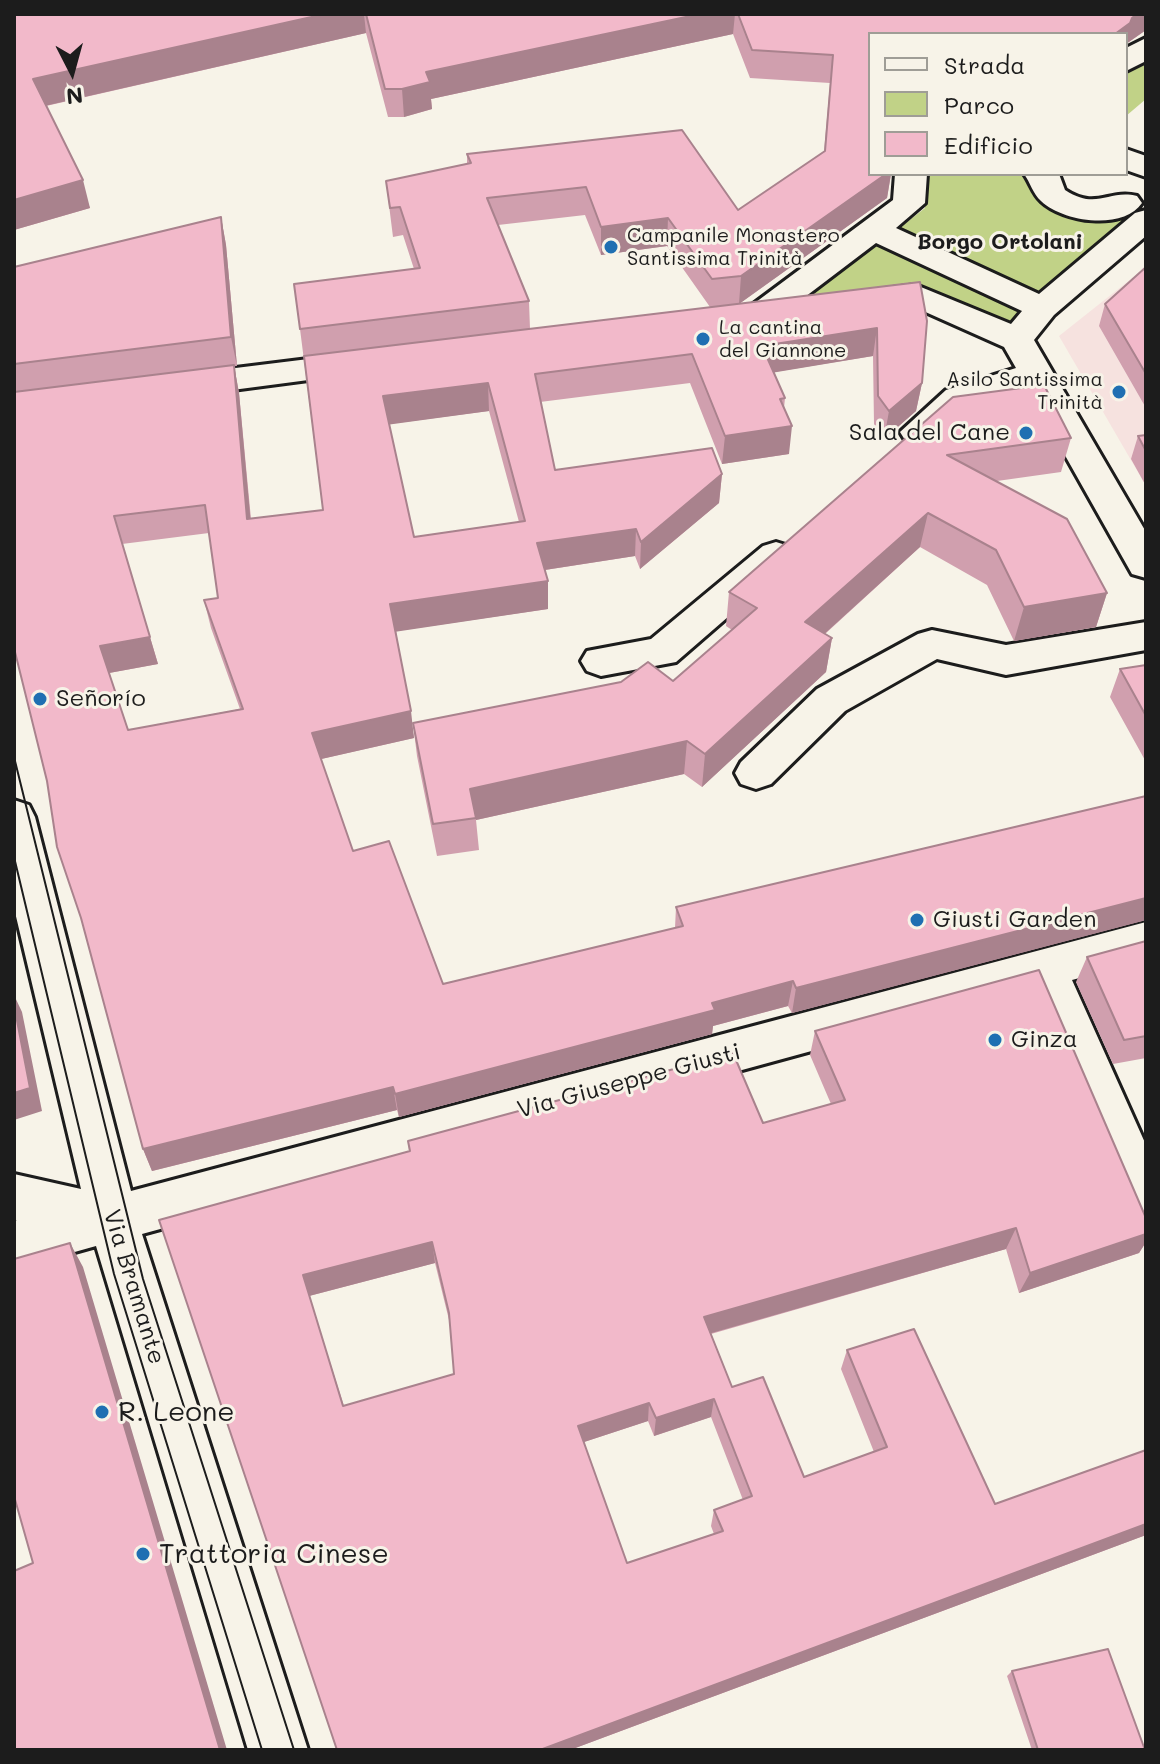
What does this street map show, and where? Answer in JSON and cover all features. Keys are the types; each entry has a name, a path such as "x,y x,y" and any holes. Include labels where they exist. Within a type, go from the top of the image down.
{"street":[{"path":"1128,60 1146,47"},
{"path":"1128,159 1146,168"},
{"path":"911,176 909,203 752,314 916,295 1017,340 1146,565"},
{"path":"1043,176 1051,194 1073,207 1135,213"},
{"path":"1017,340 1042,308 1135,213"},
{"path":"874,230 1042,308"},
{"path":"140,391 392,359"},
{"path":"888,459 958,398 1036,374"},
{"path":"601,661 662,652 805,530"},
{"path":"756,773 831,700 932,644 1006,660 1146,636"},
{"name":"Via Bramante","path":"14,817 113,1220 278,1750"},
{"name":"Via Giuseppe Giusti","path":"14,1245 1146,941"},
{"path":"1044,969 1146,1200"},
{"path":"14,1197 113,1220"}],"shaded area":[{"name":"Asilo Santissima Trinità","path":"1146,267 1146,486 1059,336"}],"green space":[{"path":"1146,57 1146,99 1128,114 1128,70"},
{"path":"926,176 1031,176 1052,198 1131,204 1135,215 1050,287 1036,293 898,229 925,208"},
{"path":"879,241 1016,307 1021,314 1008,331 922,291 789,304"}],"building":[{"path":"14,14 325,14 33,79 83,180 14,200"},
{"path":"366,14 700,14 426,72 430,82 402,89 385,89"},
{"path":"738,14 1137,14 1118,32 868,32 868,176 883,176 741,276 712,279 668,218 601,227 586,187 487,198 529,301 300,329 294,284 420,268 400,207 390,208 386,181 471,163 467,154 682,130 738,210 825,151 833,55 752,50"},
{"path":"221,217 231,337 14,364 14,267"},
{"path":"1146,267 1146,374 1105,304"},
{"path":"920,282 927,321 922,383 889,411 878,396 877,328 762,346 785,398 780,399 792,426 725,436 692,354 535,374 555,470 712,448 722,474 641,542 636,529 537,543 548,581 390,604 411,711 312,733 353,851 389,841 443,984 683,926 676,907 1146,796 1146,898 796,988 793,981 712,1003 715,1010 395,1094 393,1087 143,1149 81,918 57,847 47,781 14,648 14,392 234,365 247,519 323,510 304,356","holes":["488,383 525,521 414,537 383,396","205,505 218,598 204,600 243,709 128,730 100,646 150,637 114,516"]},
{"path":"1044,385 1071,438 947,455 1067,519 1107,593 1024,607 996,550 928,513 805,622 832,638 705,754 687,741 470,789 476,818 433,824 413,723 621,682 648,662 673,681 757,608 729,592 953,397"},
{"path":"1146,435 1146,451 1138,436"},
{"path":"1146,665 1146,716 1120,669"},
{"path":"1146,941 1146,1036 1124,1040 1087,957"},
{"path":"1039,970 1146,1218 1146,1234 1030,1273 1016,1228 704,1317 732,1387 763,1377 804,1477 887,1447 847,1350 914,1329 995,1504 1146,1450 1146,1524 540,1750 337,1750 159,1220 410,1151 408,1141 733,1053 763,1123 845,1100 815,1031","holes":["432,1242 449,1313 454,1374 343,1406 303,1275","714,1399 752,1496 714,1510 723,1531 627,1563 578,1426 649,1403 656,1418"]},
{"path":"14,1005 30,1088 14,1093"},
{"path":"70,1243 220,1750 14,1750 14,1571 33,1563 14,1496 14,1259"},
{"path":"1108,1649 1145,1750 1038,1750 1012,1671"}],"tram line":[{"path":"14,757 143,1279 294,1750"},
{"path":"14,857 114,1274 262,1750"}],"place":[{"name":"Campanile Monastero Santissima Trinità","path":"611,247"},
{"name":"La cantina del Giannone","path":"703,339"},
{"name":"Asilo Santissima Trinità","path":"1119,392"},
{"name":"Sala del Cane","path":"1026,433"},
{"name":"Señorío","path":"40,699"},
{"name":"Giusti Garden","path":"917,920"},
{"name":"Ginza","path":"995,1040"},
{"name":"R. Leone","path":"102,1412"},
{"name":"Trattoria Cinese","path":"143,1554"}],"district":[{"name":"Borgo Ortolani","path":"1000,242"}]}
